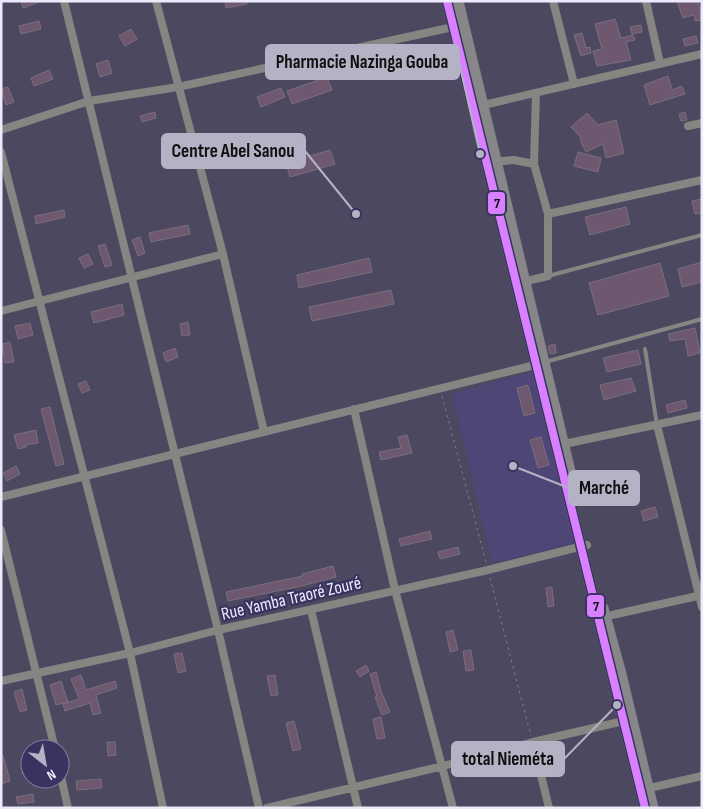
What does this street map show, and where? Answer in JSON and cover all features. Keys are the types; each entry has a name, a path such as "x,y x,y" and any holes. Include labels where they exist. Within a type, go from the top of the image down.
{"main road":[{"path":"447,1 492,163 627,720 645,789 653,808"},
{"path":"458,1 477,106"},
{"path":"540,364 564,444 584,546"},
{"path":"645,789 645,808"}],"street":[{"path":"64,1 218,630 259,808"},
{"path":"156,1 223,254 264,432"},
{"path":"553,1 574,84"},
{"path":"646,1 660,64"},
{"path":"1,130 89,101 178,87 453,27"},
{"path":"477,106 702,54"},
{"path":"521,283 548,276 548,214 534,164 536,93"},
{"path":"688,126 702,122"},
{"path":"1,152 130,653 163,808"},
{"path":"492,163 514,160 534,164"},
{"path":"548,214 702,180"},
{"path":"1,312 223,254"},
{"path":"1,497 540,364"},
{"path":"354,410 395,590 453,808"},
{"path":"564,444 702,415"},
{"path":"657,425 702,607"},
{"path":"1,530 53,739"},
{"name":"Rue Yamba Traoré Zouré","path":"1,681 130,653 218,630 488,570 584,546"},
{"path":"602,618 700,595"},
{"path":"311,610 358,808"},
{"path":"267,808 627,720"},
{"path":"533,742 549,808"},
{"path":"645,789 702,776"},
{"path":"64,789 68,808"}],"lane":[{"path":"548,276 702,235"},
{"path":"540,364 702,319"},
{"path":"645,349 657,425"}],"shaded area":[{"path":"534,371 576,543 492,563 452,394"}],"building":[{"path":"21,1 38,1 39,2 23,8"},
{"path":"225,1 247,1 247,4 226,8"},
{"path":"677,1 698,1 702,20 695,21 694,15 683,18"},
{"path":"615,19 621,38 633,35 635,40 626,42 631,60 597,66 593,51 602,49 595,24"},
{"path":"39,21 41,29 21,34 19,26"},
{"path":"641,25 642,32 632,34 630,27"},
{"path":"131,29 137,39 125,46 119,36"},
{"path":"582,33 586,48 590,47 591,53 581,56 574,35"},
{"path":"696,36 698,43 685,46 683,39"},
{"path":"108,60 112,73 100,77 96,64"},
{"path":"49,70 53,79 34,86 31,78"},
{"path":"668,76 672,90 682,86 685,94 650,105 644,85"},
{"path":"327,77 332,90 292,104 287,91"},
{"path":"8,87 14,102 6,105 1,89"},
{"path":"281,88 285,97 261,107 257,97"},
{"path":"155,112 156,118 142,122 140,116"},
{"path":"685,112 687,120 681,121 679,114"},
{"path":"587,113 598,125 616,120 624,153 606,158 603,144 586,152 580,140 581,138 571,127"},
{"path":"330,150 335,164 290,177 286,163"},
{"path":"578,152 601,158 598,172 574,166"},
{"path":"702,199 702,213 695,214 692,201"},
{"path":"626,207 630,224 590,235 585,217"},
{"path":"64,210 65,217 36,224 35,216"},
{"path":"188,225 190,234 151,242 149,233"},
{"path":"140,237 145,253 138,256 132,240"},
{"path":"105,244 112,265 105,267 98,246"},
{"path":"88,254 93,264 84,268 79,258"},
{"path":"369,258 372,272 299,288 297,275"},
{"path":"702,262 702,282 682,287 678,269"},
{"path":"660,263 669,296 598,315 589,283"},
{"path":"391,290 394,304 312,321 309,307"},
{"path":"122,304 124,315 94,323 91,312"},
{"path":"188,322 190,335 182,336 180,324"},
{"path":"30,323 33,335 18,339 15,326"},
{"path":"695,328 700,353 688,356 685,339 670,341 668,334"},
{"path":"10,342 14,362 5,363 2,344"},
{"path":"555,344 556,353 550,354 548,346"},
{"path":"175,348 178,357 166,362 163,353"},
{"path":"638,350 641,364 607,372 603,358"},
{"path":"631,378 636,391 604,400 600,385"},
{"path":"86,381 90,390 82,393 78,384"},
{"path":"528,385 535,413 524,416 517,388"},
{"path":"685,400 687,408 668,413 666,405"},
{"path":"50,407 64,464 56,466 41,409"},
{"path":"36,430 38,443 25,445 26,447 18,449 14,435"},
{"path":"407,435 412,453 381,460 379,452 401,448 398,437"},
{"path":"541,437 549,465 538,468 530,440"},
{"path":"16,466 20,474 7,481 3,473"},
{"path":"655,507 658,517 644,521 641,511"},
{"path":"430,531 432,539 401,546 399,539"},
{"path":"458,547 460,554 440,559 438,552"},
{"path":"333,566 336,577 228,601 226,592 303,576 302,574"},
{"path":"552,587 554,606 548,607 546,588"},
{"path":"453,630 458,650 450,652 446,632"},
{"path":"471,650 474,670 466,671 463,651"},
{"path":"182,653 186,671 178,673 174,654"},
{"path":"366,665 369,671 360,677 356,671"},
{"path":"376,672 381,691 390,712 382,715 375,697 377,697 370,674"},
{"path":"81,675 86,690 115,681 117,688 96,695 101,713 93,715 90,703 65,711 63,704 79,699 71,679"},
{"path":"275,675 278,695 271,696 267,676"},
{"path":"61,681 68,702 56,705 50,685"},
{"path":"22,689 27,710 20,712 14,692"},
{"path":"381,717 385,738 377,739 373,719"},
{"path":"294,721 301,749 293,751 286,723"},
{"path":"107,742 115,742 116,755 108,756"},
{"path":"3,755 10,781 1,784 1,756"},
{"path":"101,779 102,788 77,790 76,781"},
{"path":"33,794 34,802 18,804 16,797"}],"transit line":[{"name":"7","path":"447,1 645,808"}],"place":[{"name":"Pharmacie Nazinga Gouba","path":"480,154"},
{"name":"Centre Abel Sanou","path":"356,214"},
{"name":"Marché","path":"513,466"},
{"name":"total Nieméta","path":"617,705"}]}
